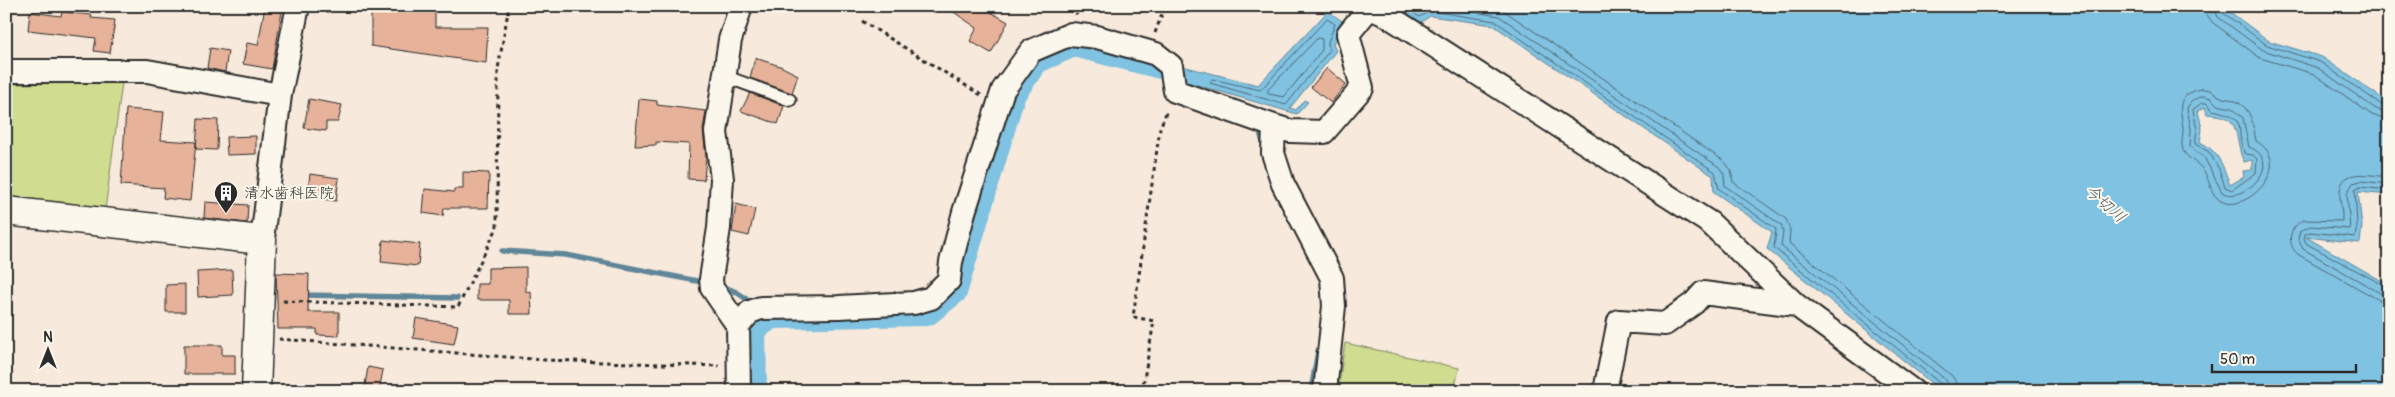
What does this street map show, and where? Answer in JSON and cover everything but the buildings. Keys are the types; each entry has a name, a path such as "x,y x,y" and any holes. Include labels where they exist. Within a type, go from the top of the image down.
{"street":[{"path":"256,391 262,240 280,95 298,6"},
{"path":"741,6 730,40 716,132 722,180 712,283 750,316 839,307 914,303 931,298 950,280 951,262 964,212 1003,90 1031,50 1053,39 1071,34 1097,36 1156,54 1173,79 1274,126 1290,131 1324,132 1362,88 1348,34 1367,7 1388,16 1710,223 1796,304 1913,391"},
{"path":"6,70 147,71 280,95"},
{"path":"1274,126 1273,153 1283,184 1332,278 1334,306 1325,391"},
{"path":"6,211 262,240"},
{"path":"1605,391 1619,320 1665,324 1694,303 1703,293 1796,304"},
{"path":"739,391 738,367 750,316"}],"lane":[{"path":"724,76 790,100"}],"path":[{"path":"260,301 458,307 497,228 498,69 509,6"},
{"path":"1148,52 1165,6"},
{"path":"2377,6 2389,13"},
{"path":"862,21 998,106"},
{"path":"1142,391 1154,321 1133,317 1160,128 1173,79"},
{"path":"259,337 545,360 738,367"}],"green space":[{"path":"122,83 105,210 6,196 6,84"},
{"path":"1345,343 1459,368 1454,391 1338,391"}],"water":[{"name":"今切川","path":"1397,6 2222,6 2269,41 2322,57 2389,103 2389,195 2358,192 2362,226 2360,243 2306,237 2389,285 2389,391 1941,391 1767,249 1772,232 1714,192 1713,176 1493,25 1430,16 1419,24","holes":["2205,107 2207,114 2223,116 2231,121 2236,131 2244,162 2252,160 2252,170 2243,171 2244,177 2230,185 2216,155 2200,142 2202,129 2198,111"]},
{"path":"1328,11 1342,21 1333,44 1336,51 1290,108 1296,110 1304,100 1308,102 1297,114 1183,81 1182,66 1258,85"}],"waterway":[{"path":"757,391 756,331 772,319 928,316 957,293 1015,96 1038,63 1074,47 1180,74"},
{"path":"1260,132 1264,146"},
{"path":"502,251 566,255 707,283"},
{"path":"719,286 737,293 752,306"},
{"path":"303,295 457,298"},
{"path":"757,314 764,324"},
{"path":"1311,391 1318,351"}],"place":[{"name":"清水歯科医院","path":"226,214"}]}
